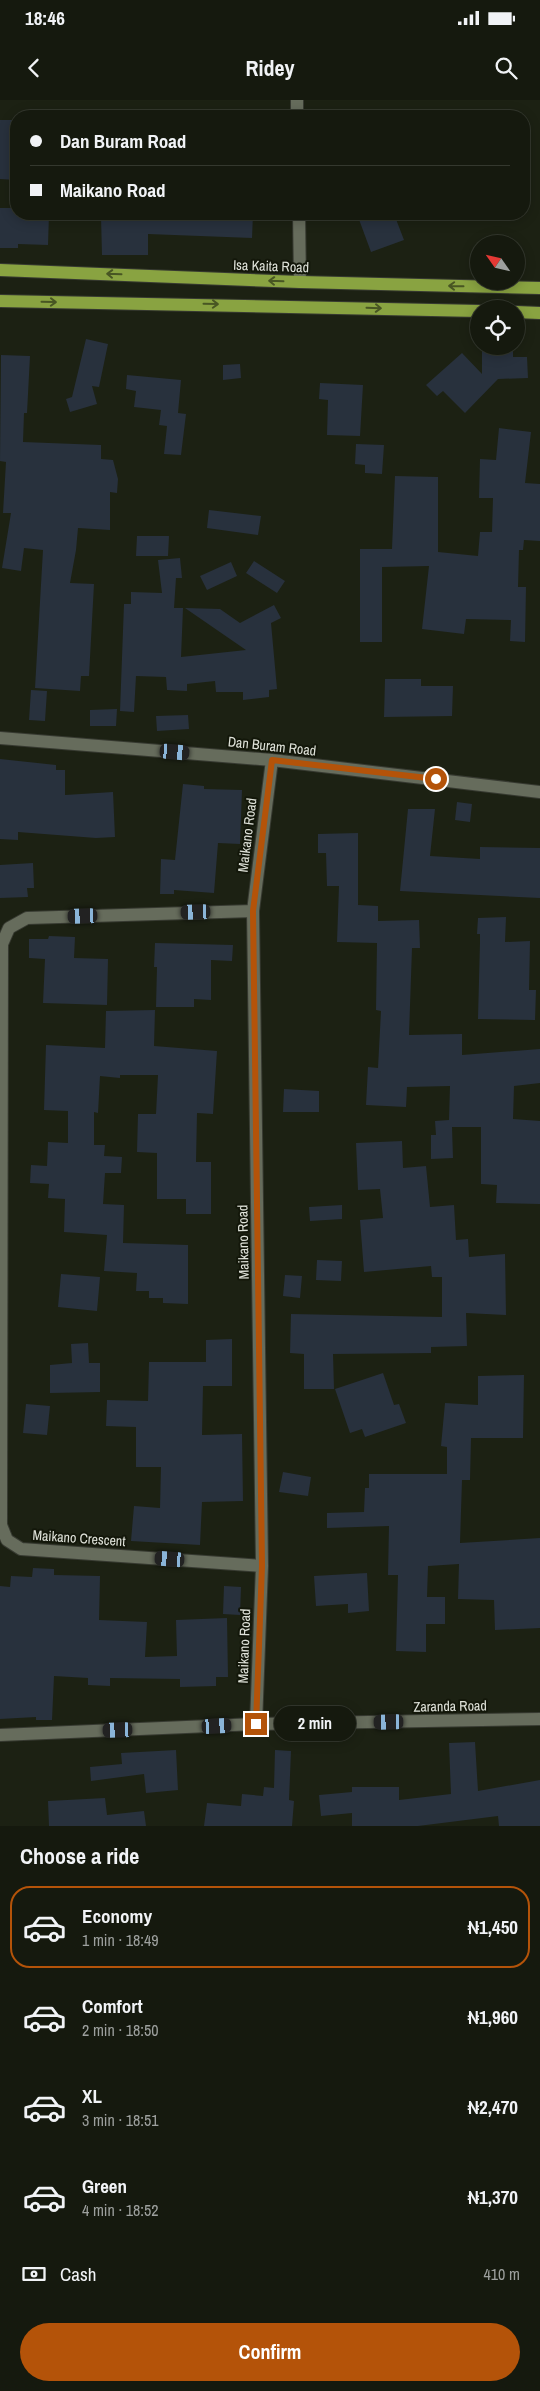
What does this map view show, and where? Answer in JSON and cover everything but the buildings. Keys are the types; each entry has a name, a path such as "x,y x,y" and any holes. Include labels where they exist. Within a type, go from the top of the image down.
{"main road":[{"name":"Isa Kaita Road","path":"0,270 300,282 540,288"},
{"path":"0,301 470,311"},
{"path":"525,312 540,313"}],"street":[{"path":"299,220 300,282"},
{"name":"Dan Buram Road","path":"0,738 272,760 540,792"},
{"name":"Maikano Road","path":"256,1724 262,1566 253,911 272,760"},
{"name":"Maikano Crescent","path":"253,911 27,918 9,928 2,944 2,1525 7,1540 21,1549 262,1566"},
{"name":"Zaranda Road","path":"0,1735 256,1724 540,1719"}],"route":[{"path":"256,1724 262,1566 253,911 272,760 436,779"}]}
